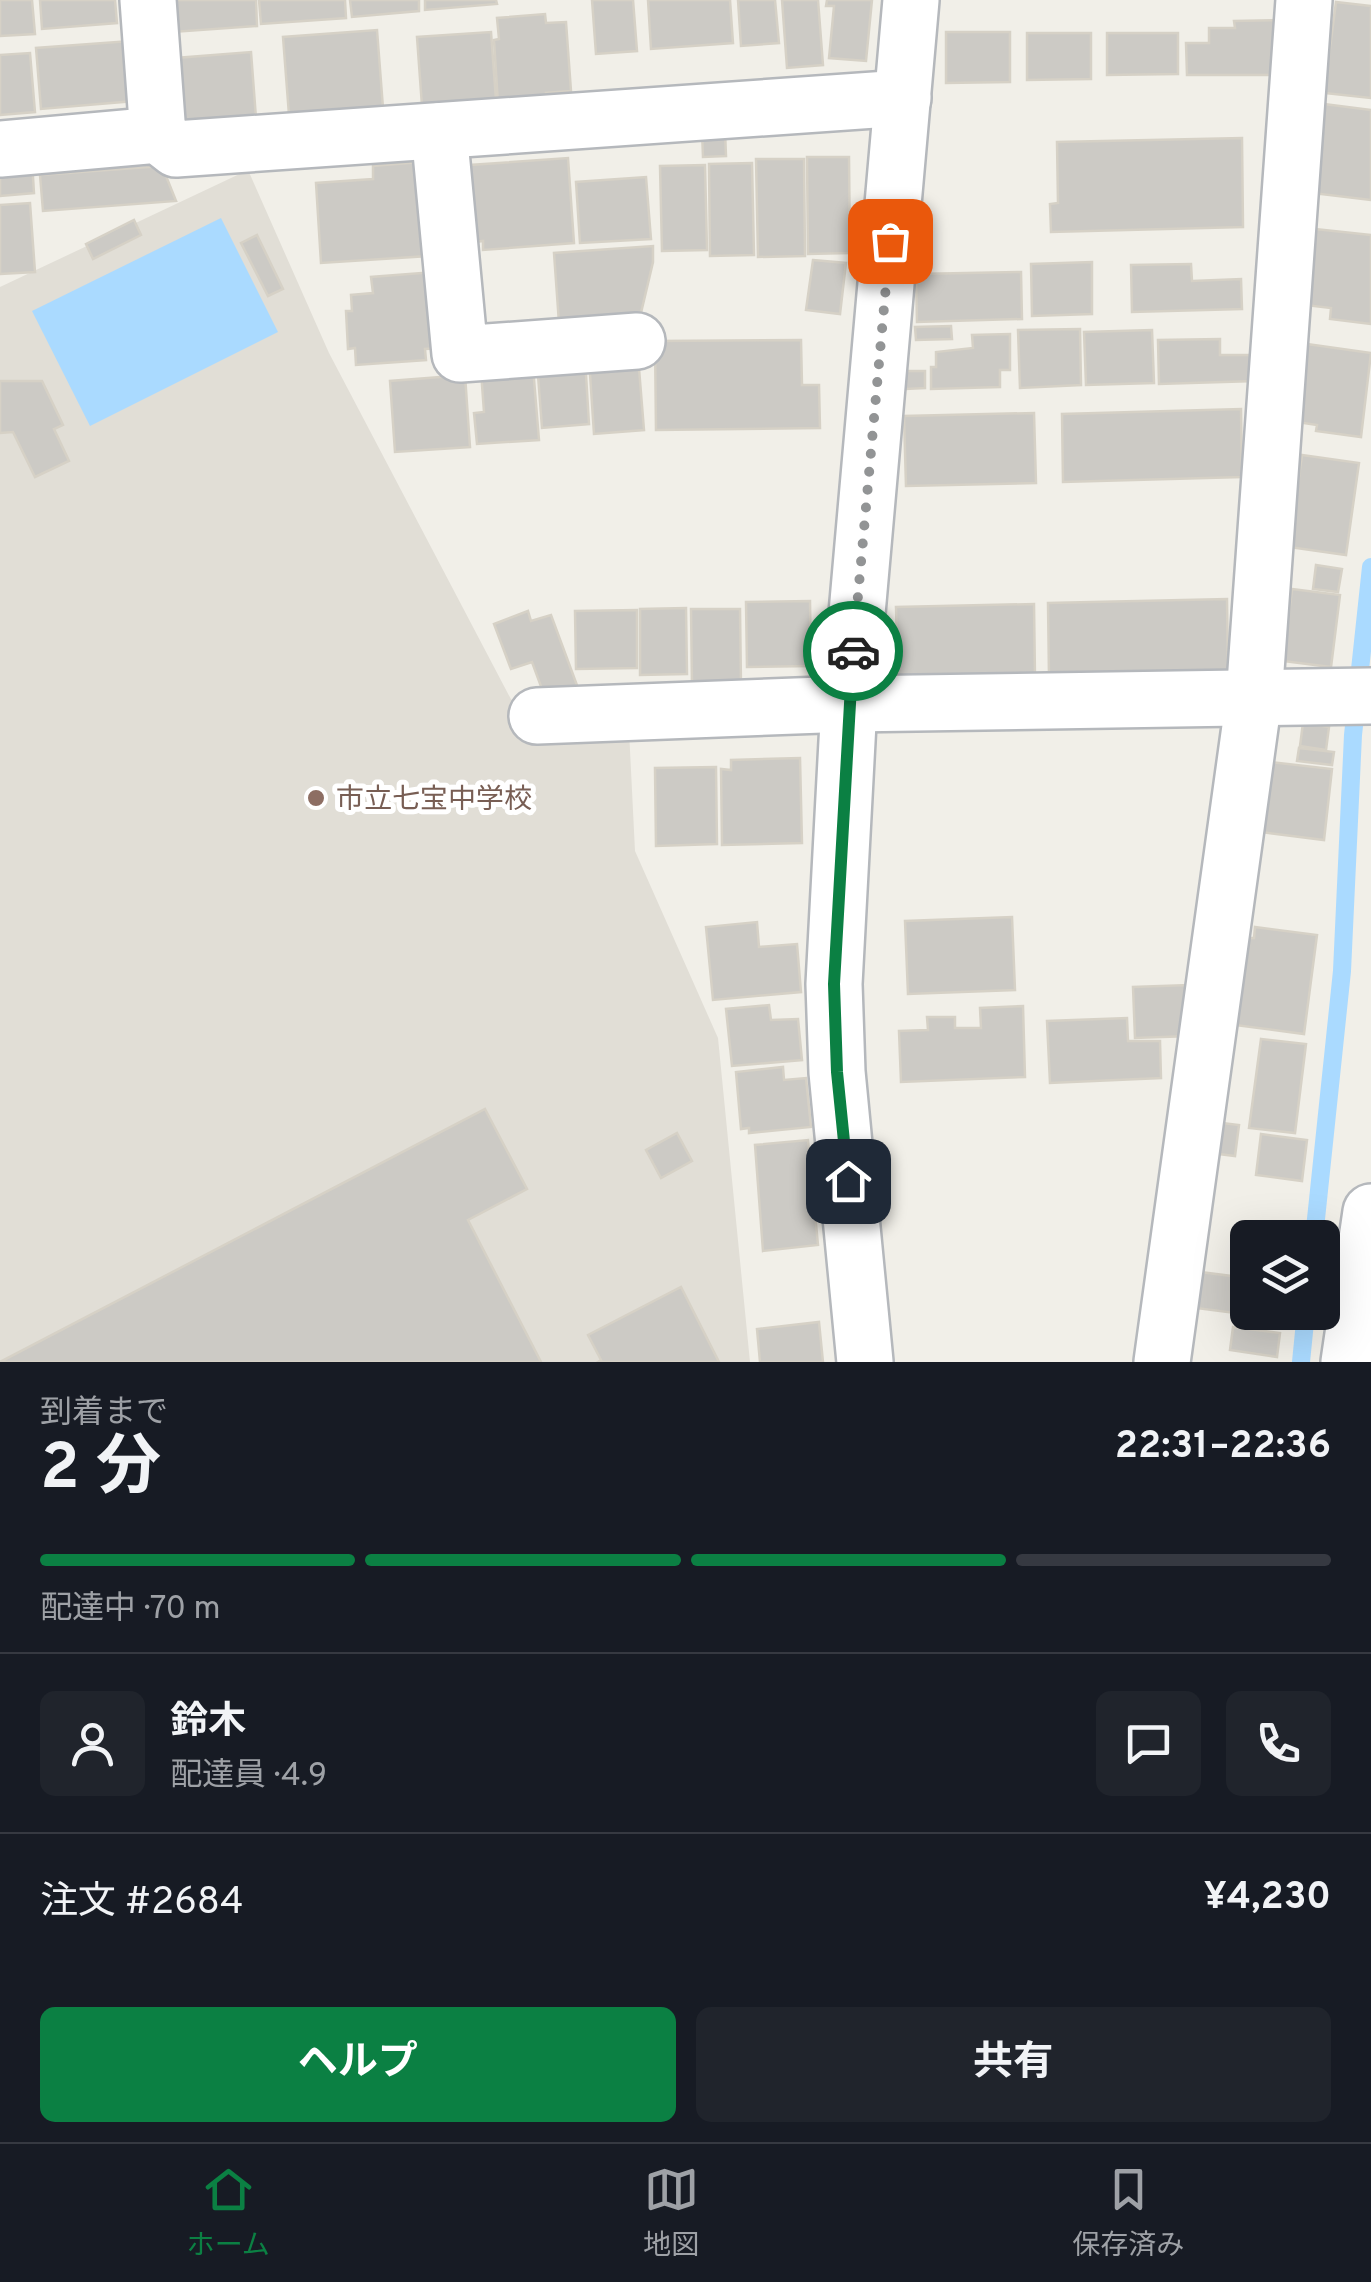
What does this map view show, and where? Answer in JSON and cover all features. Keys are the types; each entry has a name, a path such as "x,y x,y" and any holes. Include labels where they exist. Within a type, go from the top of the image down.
{"street":[{"path":"148,0 158,134"},
{"path":"865,1362 837,1072 834,984 848,704 911,0"},
{"path":"1162,1362 1254,698 1304,0"},
{"path":"0,149 158,134 176,149 903,98"},
{"path":"439,131 460,354 638,340"},
{"path":"538,716 848,704 1352,696"},
{"path":"1349,1362 1371,1212"}],"shaded area":[{"name":"市立七宝中学校","path":"248,170 329,353 535,745 629,730 635,851 718,1038 750,1362 0,1362 0,287"}],"water":[{"path":"221,218 278,332 90,426 32,311"}],"building":[{"path":"0,0 32,0 35,34 0,36"},
{"path":"40,0 115,0 117,23 42,29"},
{"path":"171,0 256,0 257,26 173,32"},
{"path":"259,0 345,0 346,18 261,24"},
{"path":"350,0 419,0 419,11 352,17"},
{"path":"425,0 496,0 497,4 425,10"},
{"path":"592,0 633,0 637,51 596,54"},
{"path":"648,0 730,0 733,43 651,49"},
{"path":"738,0 775,0 779,43 741,46"},
{"path":"782,0 818,0 823,65 787,68"},
{"path":"827,0 872,0 866,61 829,58 834,6 826,6"},
{"path":"1336,2 1371,6 1371,98 1324,93"},
{"path":"545,14 546,23 566,22 571,91 546,93 546,101 498,104 494,40 499,39 497,18"},
{"path":"1283,20 1283,75 1187,75 1186,43 1209,43 1209,28 1235,28 1234,21"},
{"path":"377,30 383,108 289,115 283,37"},
{"path":"491,32 496,100 422,106 417,37"},
{"path":"946,32 1010,32 1010,82 946,83"},
{"path":"1027,33 1091,33 1091,79 1027,80"},
{"path":"1107,33 1178,33 1178,74 1107,75"},
{"path":"130,41 134,101 41,109 36,48"},
{"path":"251,52 256,118 181,124 176,58"},
{"path":"30,53 35,112 0,115 0,55"},
{"path":"1324,104 1371,110 1371,200 1312,193"},
{"path":"702,131 725,131 726,156 703,157"},
{"path":"1242,138 1243,227 1051,232 1050,204 1058,203 1057,142"},
{"path":"807,157 849,157 850,253 808,254"},
{"path":"568,158 574,243 483,250 483,241 475,242 470,165"},
{"path":"756,159 804,159 805,256 758,257"},
{"path":"32,161 34,193 0,196 0,164"},
{"path":"420,162 428,256 321,263 316,183 373,179 373,166"},
{"path":"752,163 754,255 710,256 709,164"},
{"path":"705,165 707,250 662,251 660,166"},
{"path":"162,166 176,201 43,211 40,175"},
{"path":"646,177 651,239 580,243 576,182"},
{"path":"30,203 35,272 0,274 0,205"},
{"path":"134,220 141,235 93,259 86,244"},
{"path":"1315,229 1371,235 1371,324 1330,319 1331,308 1305,305"},
{"path":"257,235 283,289 268,296 241,243"},
{"path":"653,246 640,317 559,323 554,253"},
{"path":"813,260 846,263 840,314 806,310"},
{"path":"1092,262 1092,314 1032,316 1031,264"},
{"path":"1191,264 1192,281 1241,279 1242,309 1132,312 1131,265"},
{"path":"434,272 440,348 425,349 426,360 356,365 355,348 348,349 346,311 352,311 351,295 373,293 371,277"},
{"path":"1021,272 1022,319 917,322 916,274"},
{"path":"951,326 952,339 916,340 915,327"},
{"path":"1080,329 1081,385 1020,388 1018,330"},
{"path":"1152,330 1154,383 1086,385 1084,332"},
{"path":"1010,334 1010,370 1000,370 1000,387 931,389 936,352 973,348 972,335"},
{"path":"1220,339 1220,355 1254,355 1255,381 1159,384 1158,340"},
{"path":"801,340 802,385 819,385 820,428 656,430 655,341"},
{"path":"1307,344 1371,353 1361,437 1316,431 1317,425 1297,422"},
{"path":"638,356 644,430 594,434 589,359"},
{"path":"585,358 589,424 542,428 537,362"},
{"path":"533,367 539,440 477,444 474,413 484,412 481,371"},
{"path":"905,371 925,371 925,388 906,389"},
{"path":"465,375 470,447 395,452 390,381"},
{"path":"0,381 42,381 63,425 54,429 69,461 35,477 13,432 0,433"},
{"path":"1241,409 1242,477 1063,482 1062,414"},
{"path":"1034,413 1036,483 906,486 904,416"},
{"path":"1302,455 1359,463 1346,555 1289,547"},
{"path":"1316,565 1342,569 1338,592 1313,589"},
{"path":"1292,589 1340,595 1331,667 1283,661"},
{"path":"1227,599 1228,672 1049,677 1048,603"},
{"path":"810,601 811,666 747,667 746,602"},
{"path":"1034,604 1035,678 898,681 896,607"},
{"path":"686,608 687,674 640,675 640,609"},
{"path":"691,609 740,609 741,686 692,687"},
{"path":"637,610 637,668 576,669 575,611"},
{"path":"528,611 531,621 551,615 578,688 546,700 532,662 511,669 494,624"},
{"path":"1303,723 1329,727 1326,750 1300,746"},
{"path":"1299,748 1334,752 1332,765 1297,761"},
{"path":"800,758 802,843 722,845 721,769 731,770 731,760"},
{"path":"1270,762 1332,769 1324,840 1261,832"},
{"path":"716,767 717,844 656,846 655,768"},
{"path":"1012,917 1015,990 908,994 905,921"},
{"path":"757,922 759,947 797,944 801,992 713,1000 706,927"},
{"path":"1255,927 1317,935 1304,1034 1235,1025 1247,938 1254,938"},
{"path":"1189,985 1190,1036 1135,1038 1133,987"},
{"path":"769,1005 771,1020 798,1019 802,1060 732,1066 726,1009"},
{"path":"1023,1006 1025,1077 901,1082 899,1031 928,1030 927,1017 955,1017 955,1028 981,1028 980,1008"},
{"path":"1127,1018 1128,1041 1160,1041 1161,1078 1050,1083 1047,1021"},
{"path":"1261,1039 1306,1044 1295,1133 1249,1128"},
{"path":"783,1067 784,1080 806,1078 811,1127 749,1133 749,1128 741,1129 736,1072"},
{"path":"485,1109 527,1189 468,1220 541,1362 0,1362"},
{"path":"1214,1122 1239,1125 1235,1156 1210,1153"},
{"path":"677,1133 692,1161 661,1178 646,1150"},
{"path":"1261,1134 1307,1140 1302,1181 1256,1175"},
{"path":"808,1140 818,1245 763,1251 755,1145"},
{"path":"1200,1272 1230,1276 1230,1312 1196,1308"},
{"path":"681,1287 719,1362 598,1362 601,1360 588,1335"},
{"path":"819,1322 823,1362 760,1362 757,1329"},
{"path":"1233,1330 1280,1333 1277,1357 1230,1350"}],"waterway":[{"path":"1316,1220 1342,971 1353,735 1371,567"},
{"path":"1301,1362 1304,1330"}],"way so far":[{"path":"853,651 890,241"}],"place":[{"name":"市立七宝中学校","path":"316,798"}],"route":[{"path":"848,1181 837,1072 834,984 853,651"}]}
